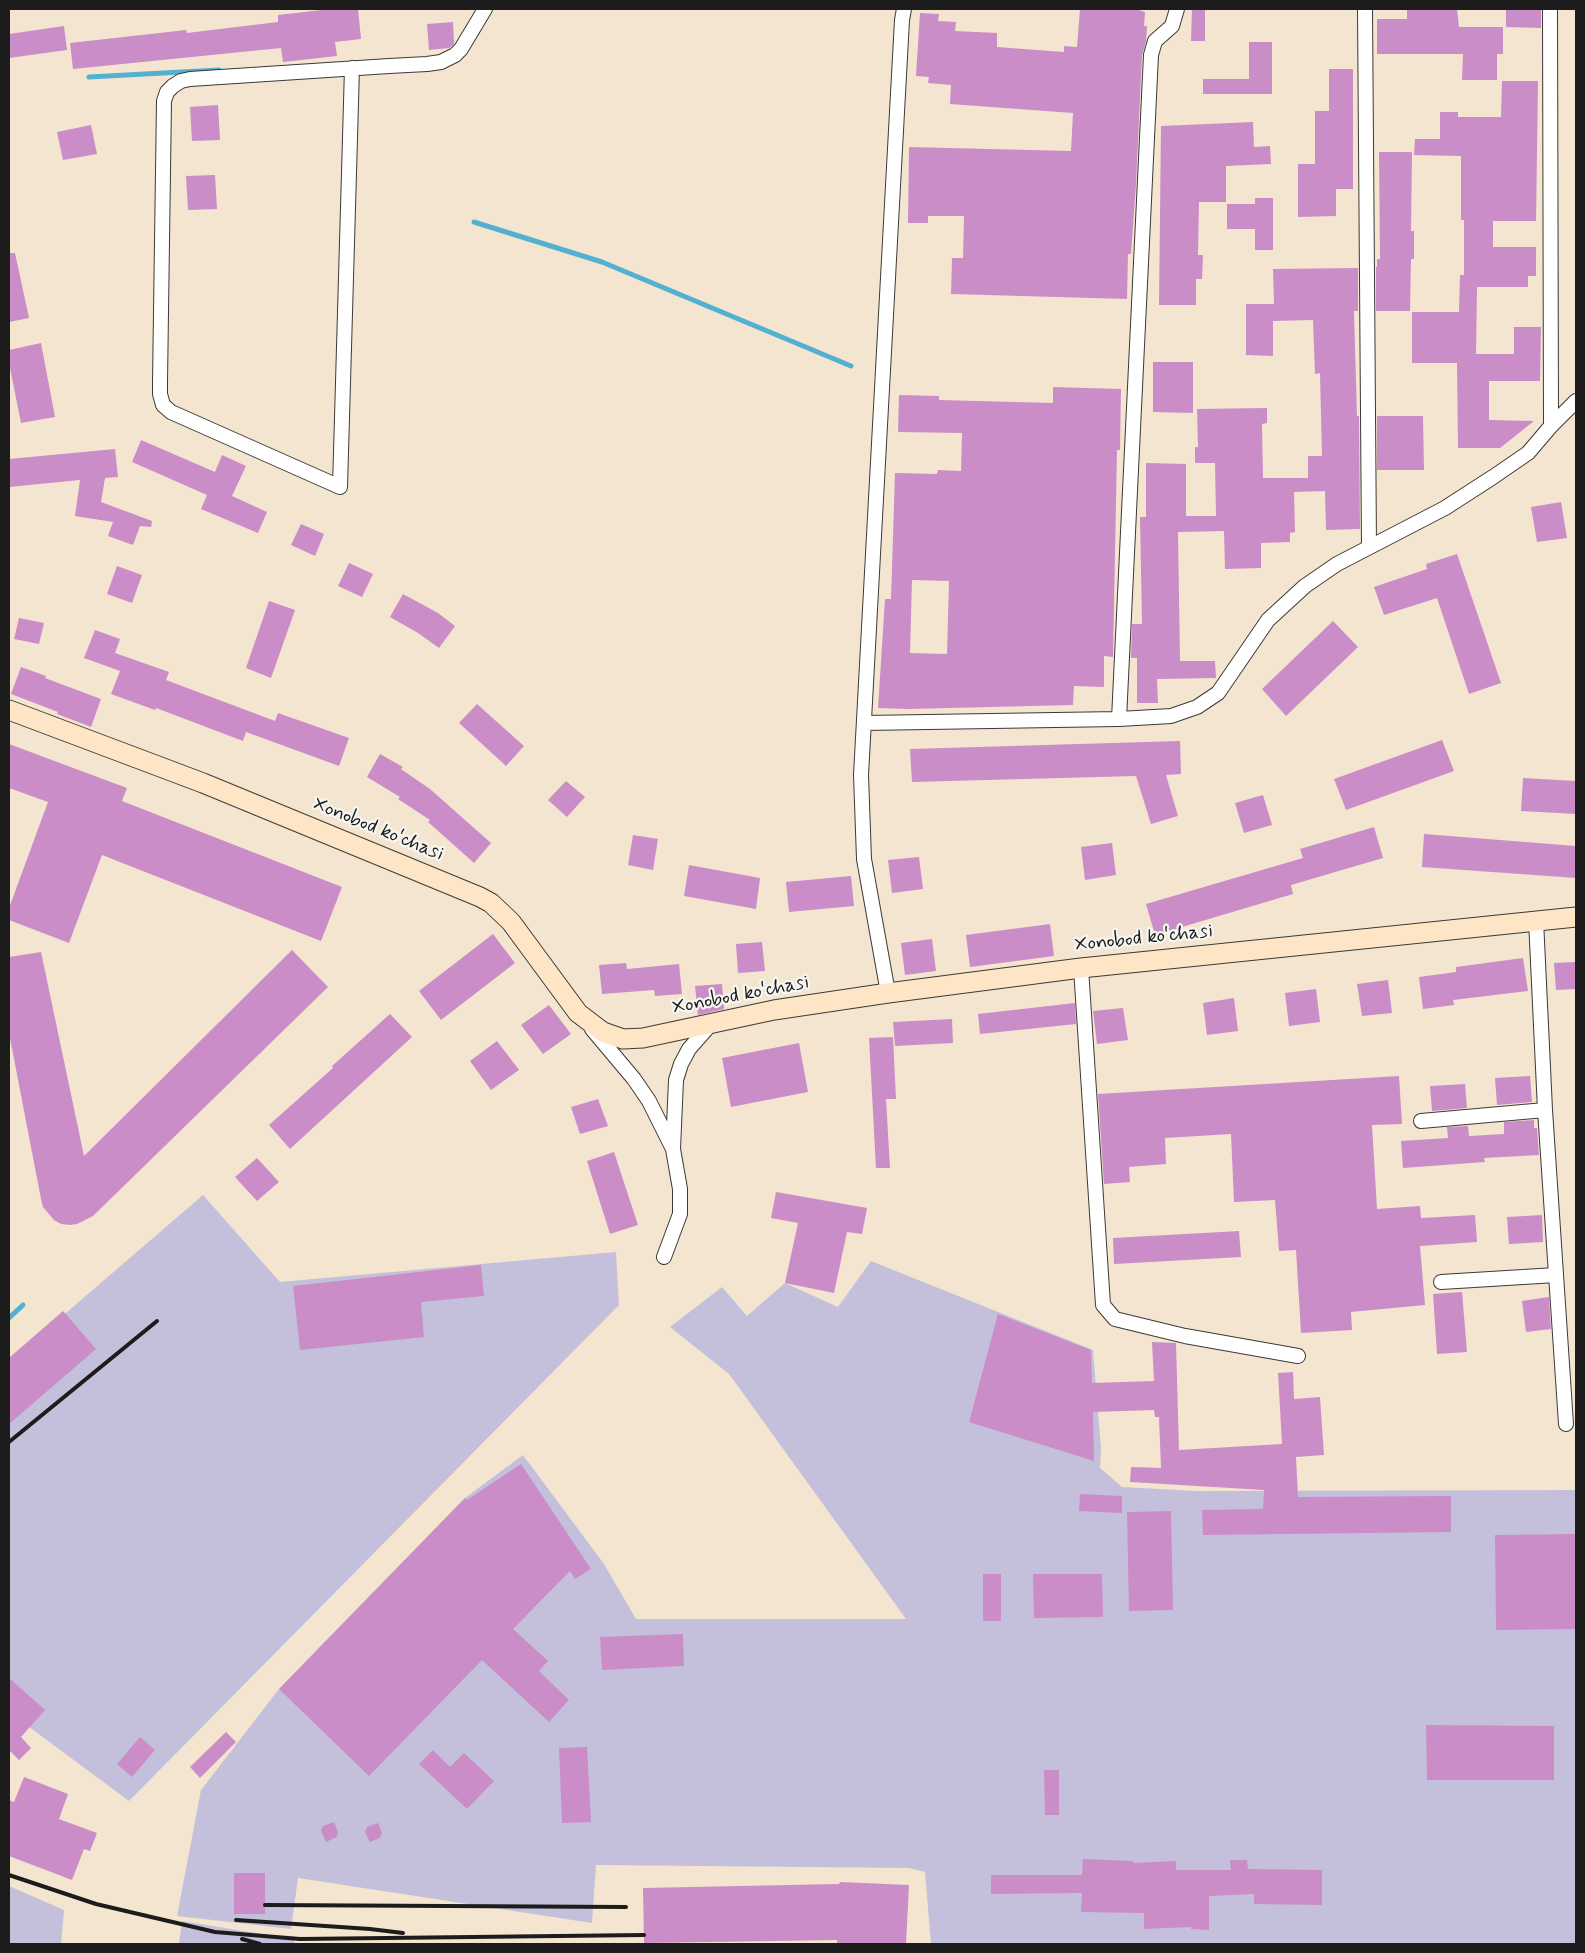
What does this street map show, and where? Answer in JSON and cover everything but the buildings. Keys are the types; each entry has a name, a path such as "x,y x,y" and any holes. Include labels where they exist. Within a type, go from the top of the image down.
{"main road":[{"name":"Xonobod koʻchasi","path":"9,710 203,782 480,897 496,907 511,922 578,1013 603,1032 623,1039 644,1038 774,1010 1081,968 1576,917"}],"street":[{"path":"352,68 340,487 170,412 163,405 160,394 160,382 164,101 167,92 173,86 181,81 190,79 352,68 427,64 448,59 455,55 466,42 485,9"},
{"path":"888,993 864,859 861,775 900,40 904,9"},
{"path":"1120,719 1152,55 1156,42 1172,26 1177,9"},
{"path":"1365,9 1370,547"},
{"path":"1550,9 1551,426"},
{"path":"864,723 1120,719 1171,716 1197,707 1218,693 1268,620 1305,586 1337,564 1445,508 1494,478 1528,453 1576,401"},
{"path":"1536,920 1545,1110 1566,1424"},
{"path":"1081,968 1102,1304 1115,1318 1185,1336 1298,1356"},
{"path":"578,1013 634,1080 649,1101 673,1150"},
{"path":"664,1257 680,1214 680,1189 673,1150 676,1080 681,1064 689,1049 699,1035 712,1023"},
{"path":"1421,1121 1545,1110"},
{"path":"1442,1282 1556,1275"}],"shaded area":[{"path":"203,1195 280,1282 616,1252 619,1305 129,1801 9,1712 9,1362"},
{"path":"871,1261 1093,1350 1101,1449 1100,1468 1122,1487 1196,1491 1576,1490 1576,1944 931,1944 925,1872 909,1868 596,1865 592,1923 298,1878 291,1929 177,1916 201,1790 279,1689 465,1498 523,1455 604,1564 636,1619 906,1619 729,1374 670,1327 722,1287 747,1316 785,1283 838,1307"},
{"path":"9,1886 64,1910 61,1944 9,1944"},
{"path":"182,1921 293,1939 295,1944 179,1944"}],"waterway":[{"path":"89,77 219,70"},
{"path":"474,222 602,262 851,366"},
{"path":"9,1318 23,1305"}],"railway":[{"path":"9,1442 157,1321"},
{"path":"9,1875 96,1904 215,1932 300,1939 644,1935"},
{"path":"265,1905 626,1907"},
{"path":"236,1920 403,1933"},
{"path":"242,1939 260,1944"}]}
